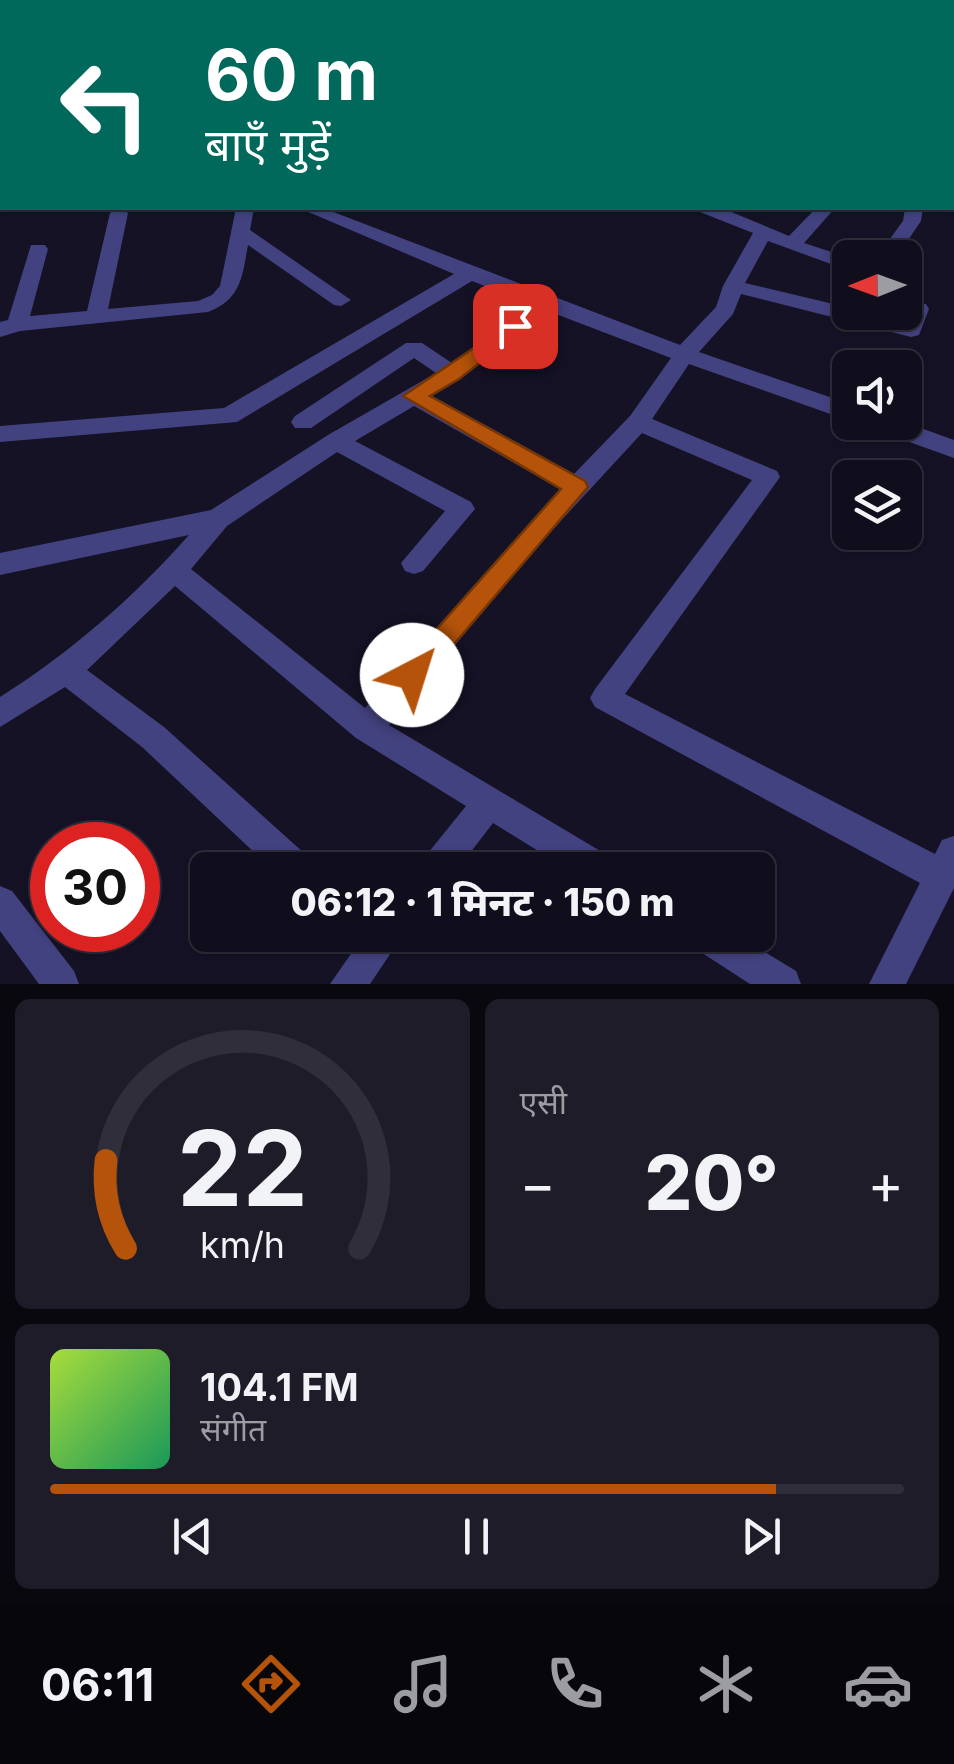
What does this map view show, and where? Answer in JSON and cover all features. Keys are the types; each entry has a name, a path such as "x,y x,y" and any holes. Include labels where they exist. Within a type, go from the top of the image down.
{"street":[{"path":"38,250 9,327 201,307 219,300 230,288 244,210"},
{"path":"313,210 468,275 832,407"},
{"path":"722,210 791,245 832,259"},
{"path":"791,245 824,210"},
{"path":"899,240 912,222 914,210"},
{"path":"96,316 119,213"},
{"path":"238,230 341,300"},
{"path":"367,728 524,544 638,422 684,356 726,309 733,286 764,231"},
{"path":"0,434 229,416 468,275"},
{"path":"733,286 832,310"},
{"path":"0,714 66,671 174,570 218,519 336,441 452,374 546,302"},
{"path":"303,422 414,348 452,374"},
{"path":"414,396 576,487"},
{"path":"638,422 768,476 605,698 948,864 888,984"},
{"path":"922,438 954,449"},
{"path":"336,441 462,509 414,563"},
{"path":"0,564 218,519"},
{"path":"174,570 367,728 571,852"},
{"path":"66,671 153,737 278,852"},
{"path":"450,852 490,801"},
{"path":"0,902 61,984"},
{"path":"348,984 373,952"},
{"path":"732,952 783,984"}],"route":[{"path":"412,675 576,487 414,396 452,374 515,326"}]}
